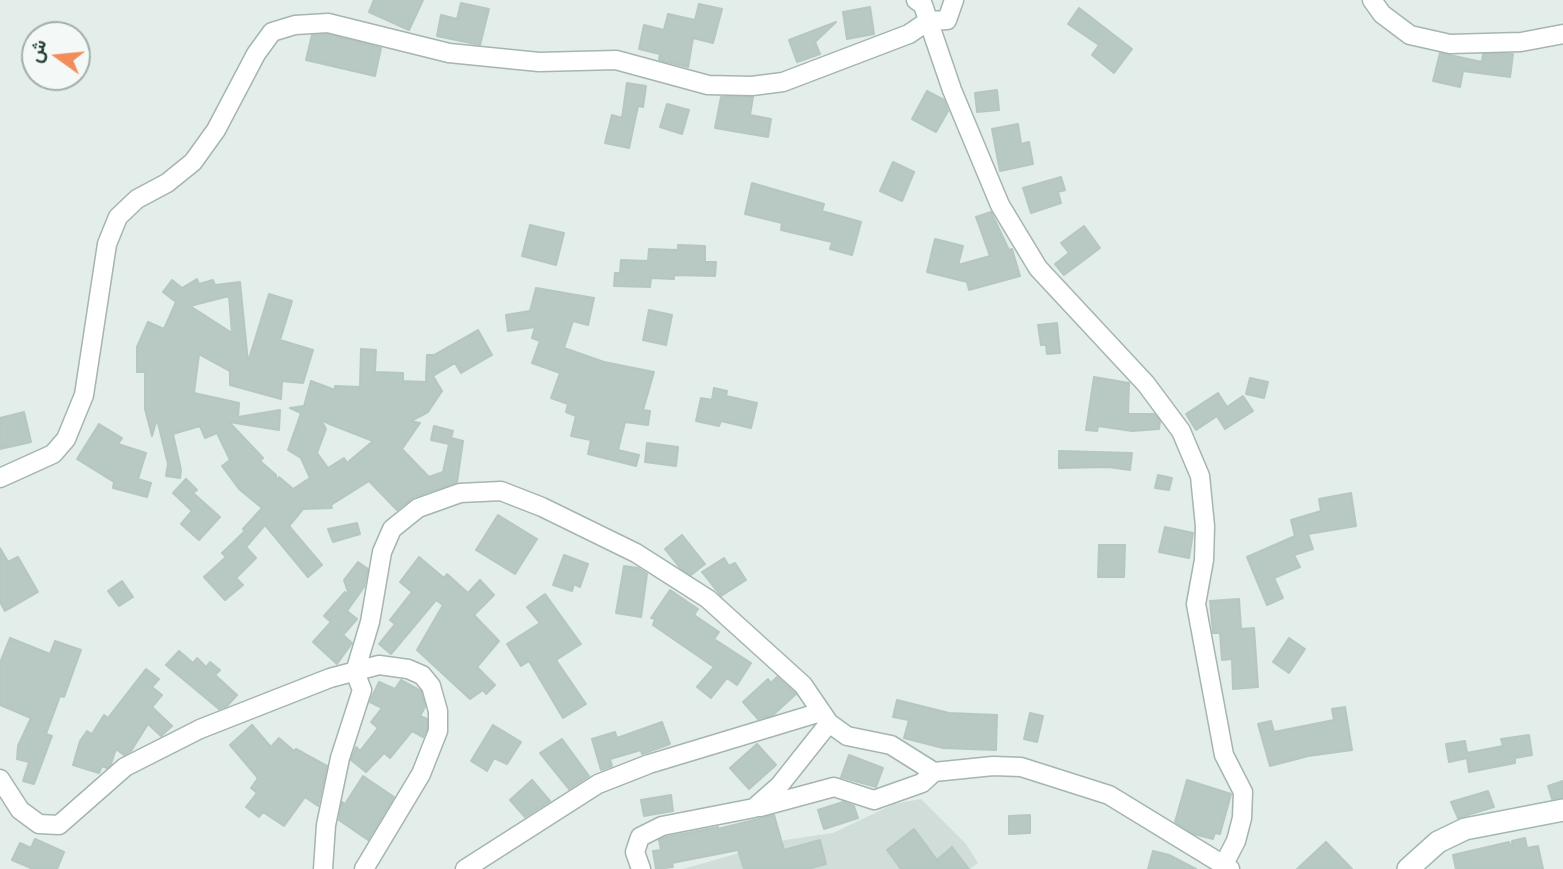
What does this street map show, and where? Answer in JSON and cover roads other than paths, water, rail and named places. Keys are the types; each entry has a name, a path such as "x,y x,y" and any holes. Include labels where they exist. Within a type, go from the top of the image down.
{"street":[{"path":"641,869 635,852 640,837 662,826 754,808 834,787 874,800 922,783 934,772 993,766 1021,767 1109,795 1227,867 1236,841 1242,818 1243,792 1224,755 1196,604 1204,560 1200,476 1181,431 1146,384 1038,268 1006,216 952,90 923,5 916,0"},
{"path":"0,478 53,454 66,439 84,395 107,244 118,217 137,199 167,183 193,162 216,130 256,54 272,32 295,25 328,23 449,53 539,62 616,60 708,85 752,86 783,82 909,34 928,22 947,20 954,0"},
{"path":"1372,0 1382,13 1410,35 1450,44 1521,42 1563,34"},
{"path":"323,869 326,825 340,758 362,690 355,672 370,622 382,552 392,529 418,508 460,493 501,491 542,507 636,553 708,599 803,685 825,718 847,736 891,745 934,772"},
{"path":"0,779 20,810 39,824 59,825 125,767 201,729 330,678 379,665 408,668 422,675 431,686 438,711 438,731 421,774 363,869"},
{"path":"754,808 779,786 825,718"},
{"path":"465,869 598,784 649,764 825,718"},
{"path":"1408,869 1438,842 1465,829 1563,810"}]}
